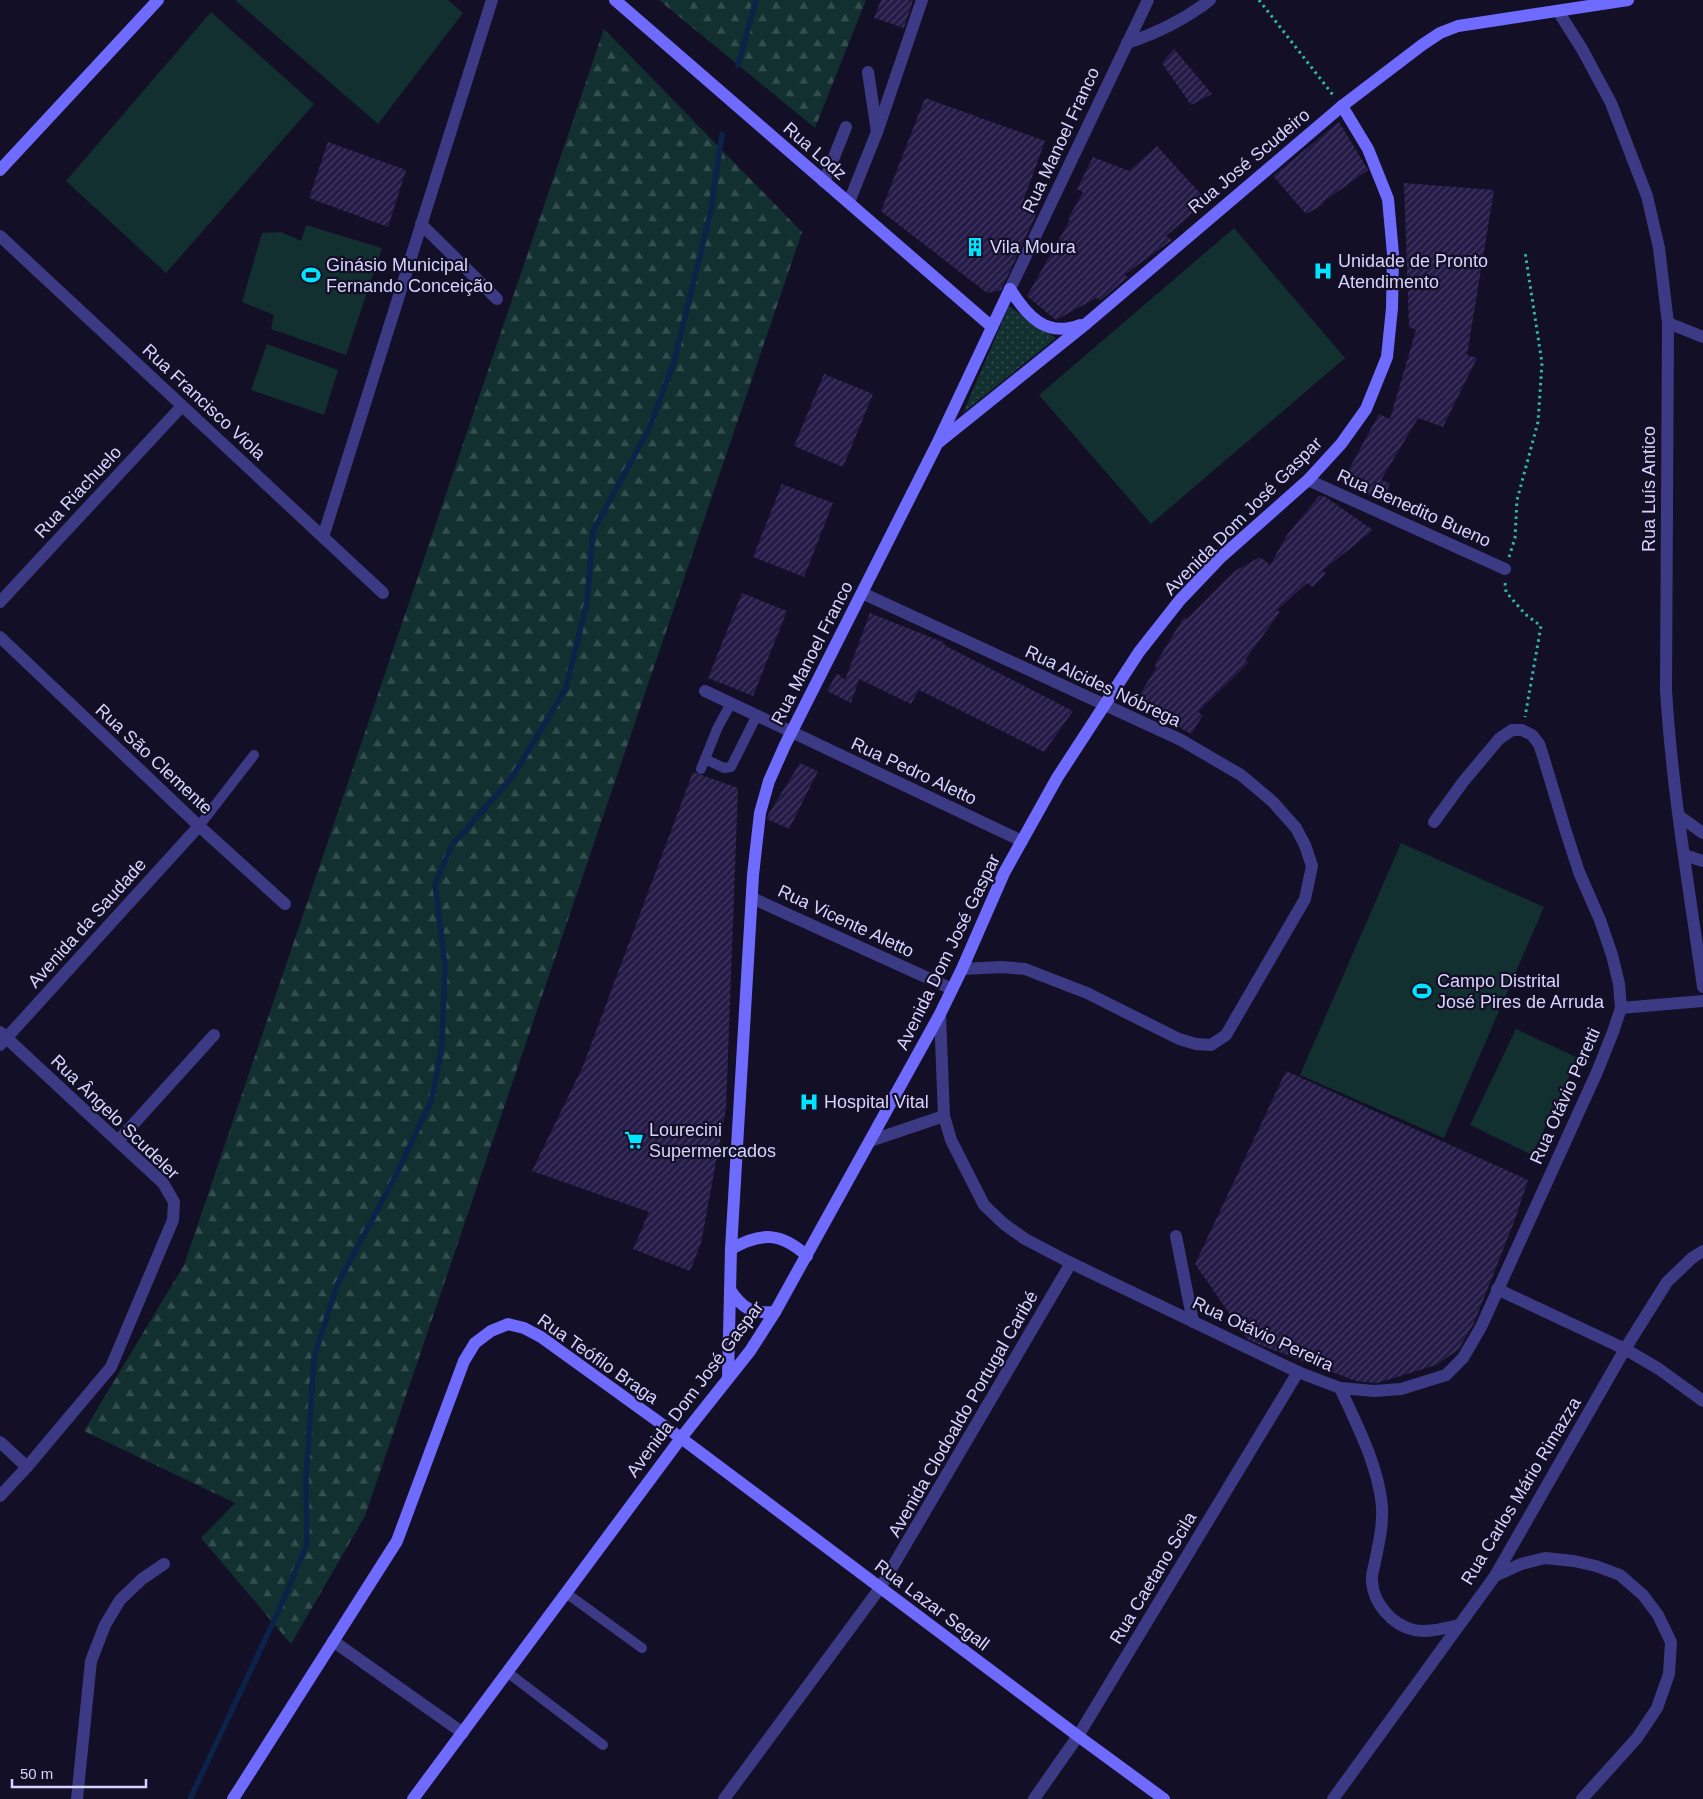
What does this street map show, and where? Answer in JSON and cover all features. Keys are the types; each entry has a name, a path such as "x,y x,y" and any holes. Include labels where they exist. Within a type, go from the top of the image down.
{"street":[{"path":"0,170 158,0"},
{"path":"323,537 492,0"},
{"name":"Rua Lodz","path":"616,0 992,328"},
{"path":"849,202 877,132 922,0"},
{"name":"Rua Manoel Franco","path":"728,1378 731,1249 753,876 760,813 769,781 937,444 1148,0"},
{"path":"1127,43 1153,35 1173,25 1210,0"},
{"name":"Rua José Scudeiro","path":"937,444 1087,323 1342,106 1400,60 1440,33 1458,26 1628,0"},
{"name":"Rua Luís Antico","path":"1558,10 1582,49 1611,103 1636,162 1647,196 1659,248 1668,323 1666,690 1679,816 1703,987"},
{"path":"868,72 877,132"},
{"name":"Avenida Dom José Gaspar","path":"413,1799 681,1438 750,1351 775,1312 940,1014 1004,873 1057,778 1139,652 1180,600 1220,558 1308,480 1341,444 1366,409 1387,357 1392,308 1393,254 1388,199 1368,149 1342,106"},
{"path":"824,182 846,127"},
{"path":"421,224 497,299"},
{"name":"Rua Francisco Viola","path":"0,236 383,593"},
{"path":"1010,289 1019,304 1040,324 1053,328 1068,329 1087,323"},
{"path":"1668,323 1703,337"},
{"name":"Rua Riachuelo","path":"0,602 182,406"},
{"name":"Rua Benedito Bueno","path":"1308,480 1505,569"},
{"name":"Rua Alcides Nóbrega","path":"862,593 1181,740 1241,775 1273,802 1296,828 1305,845 1312,866 1305,899 1226,1035 1211,1045 1196,1044 1179,1039 1087,993 1025,968 962,969"},
{"name":"Rua São Clemente","path":"0,637 199,826 285,904"},
{"name":"Rua Pedro Aletto","path":"705,691 1022,841"},
{"path":"1434,822 1463,782 1499,739 1512,730 1522,730"},
{"name":"Rua Otávio Peretti","path":"1340,1388 1374,1391 1401,1389 1446,1375 1464,1358 1481,1327 1597,1072 1621,1008 1619,984 1612,955 1600,920 1576,864 1541,750 1532,735 1522,730"},
{"path":"1679,816 1703,833"},
{"name":"Avenida da Saudade","path":"2,1038 199,826"},
{"path":"1684,855 1703,861"},
{"name":"Rua Vicente Aletto","path":"752,898 952,990"},
{"path":"1621,1008 1703,1002"},
{"name":"Rua Otávio Pereira","path":"940,1014 944,1116 951,1140 984,1205 1004,1224 1025,1239 1071,1263 1298,1372 1340,1388 1358,1425 1376,1476 1382,1506 1381,1535 1372,1581 1376,1597 1384,1611 1397,1622 1414,1630 1428,1631 1459,1625"},
{"path":"118,1141 214,1035"},
{"name":"Rua Ângelo Scudeler","path":"0,1496 27,1467 110,1367 173,1220 174,1202 163,1182 2,1038"},
{"path":"870,1141 944,1116"},
{"path":"1176,1236 1193,1322"},
{"path":"731,1249 750,1238 769,1237 789,1242 807,1256"},
{"name":"Rua Carlos Mário Rimazza","path":"1333,1799 1495,1576 1625,1349 1667,1282 1692,1258 1703,1251"},
{"name":"Avenida Clodoaldo Portugal Caribé","path":"724,1799 880,1588 1071,1263"},
{"path":"730,1290 738,1302 748,1309 764,1313 775,1312"},
{"path":"1497,1290 1625,1349 1659,1369 1703,1401"},
{"name":"Rua Teófilo Braga","path":"333,1641 397,1541 464,1361 475,1343 491,1331 508,1324 524,1328 541,1337 681,1438"},
{"name":"Rua Caetano Scila","path":"1034,1799 1078,1736 1298,1372"},
{"name":"Rua Lazar Segall","path":"681,1438 1164,1799"},
{"path":"0,1442 27,1467"},
{"path":"1495,1576 1521,1564 1545,1558 1574,1561 1596,1566 1620,1576 1643,1595 1658,1614 1671,1642 1669,1674 1657,1708 1637,1738 1582,1799"},
{"path":"77,1799 91,1661 105,1625 120,1600 142,1579 164,1564"},
{"path":"233,1799 333,1641 463,1733"}],"lane":[{"path":"731,703 717,729 703,764 724,768 731,767 757,715"},
{"path":"199,826 254,755"},
{"path":"566,1593 642,1648"},
{"path":"507,1672 603,1745"}],"path":[{"path":"1258,0 1342,106"},
{"path":"1522,730 1541,626 1525,614 1506,592 1505,569 1515,538 1517,500 1538,422 1542,363 1525,252"}],"green space":[{"path":"235,0 448,0 463,13 378,124"},
{"path":"659,0 866,0 815,128"},
{"path":"211,12 314,104 166,273 66,181"},
{"path":"604,29 802,232 365,1516 291,1644 201,1538 235,1503 84,1431 184,1265"},
{"name":"Ginásio Municipal Fernando Conceição","path":"306,225 382,248 346,355 271,329 274,315 242,302 262,233 281,232 301,241"},
{"path":"1234,228 1345,358 1151,524 1039,395"},
{"path":"1009,306 1056,338 963,413"},
{"path":"267,344 338,370 324,415 251,390"},
{"name":"Campo Distrital José Pires de Arruda","path":"1401,843 1544,907 1444,1138 1300,1075"},
{"path":"1516,1029 1578,1058 1532,1155 1470,1125"}],"building":[{"path":"881,0 913,0 904,28 874,18"},
{"path":"1174,49 1212,94 1191,105 1162,63"},
{"path":"925,98 1045,141 1021,207 1037,213 1001,290 987,293 881,211"},
{"path":"1339,122 1368,170 1323,202 1324,204 1306,214 1273,176"},
{"path":"328,142 406,170 388,227 309,198"},
{"path":"1157,146 1207,201 1166,236 1172,240 1124,275 1128,277 1101,300 1096,298 1056,320 1027,296 1070,220 1068,219 1083,192 1077,189 1093,157 1129,171"},
{"path":"1404,183 1494,190 1467,355 1477,358 1443,427 1418,418 1381,480 1390,483 1383,502 1342,482 1379,414 1390,419 1416,330 1409,327"},
{"path":"824,374 873,394 843,467 794,446"},
{"path":"782,484 833,503 804,577 753,557"},
{"path":"1319,496 1324,496 1373,530 1322,571 1326,573 1313,587 1307,583 1277,610 1280,612 1245,660 1249,662 1198,712 1203,715 1191,734 1135,702 1157,667 1154,666 1184,617 1187,619 1235,571 1260,557 1270,565 1287,535"},
{"path":"742,593 787,611 753,696 708,678"},
{"path":"870,613 945,643 944,645 1073,711 1044,752 919,690 911,704 859,679 851,703 827,691 837,673 845,680"},
{"path":"800,763 818,771 789,829 767,819"},
{"path":"693,772 738,788 726,1108 701,1243 690,1271 633,1249 649,1212 532,1171 583,1066"},
{"path":"1286,1071 1528,1180 1514,1222 1474,1323 1458,1350 1436,1365 1377,1383 1356,1381 1260,1345 1247,1339 1195,1264"}],"waterway":[{"path":"738,65 756,0"},
{"path":"190,1799 278,1612 307,1544 306,1477 314,1358 337,1285 394,1179 432,1099 442,1045 445,966 435,884 452,845 513,776 566,688 587,602 593,531 649,429 674,362 711,210 722,134"}],"place":[{"name":"Vila Moura","path":"975,247"},
{"name":"Unidade de Pronto Atendimento","path":"1323,271"},
{"name":"Ginásio Municipal Fernando Conceição","path":"311,275"},
{"name":"Campo Distrital José Pires de Arruda","path":"1422,991"},
{"name":"Hospital Vital","path":"809,1102"},
{"name":"Lourecini Supermercados","path":"634,1140"}]}
